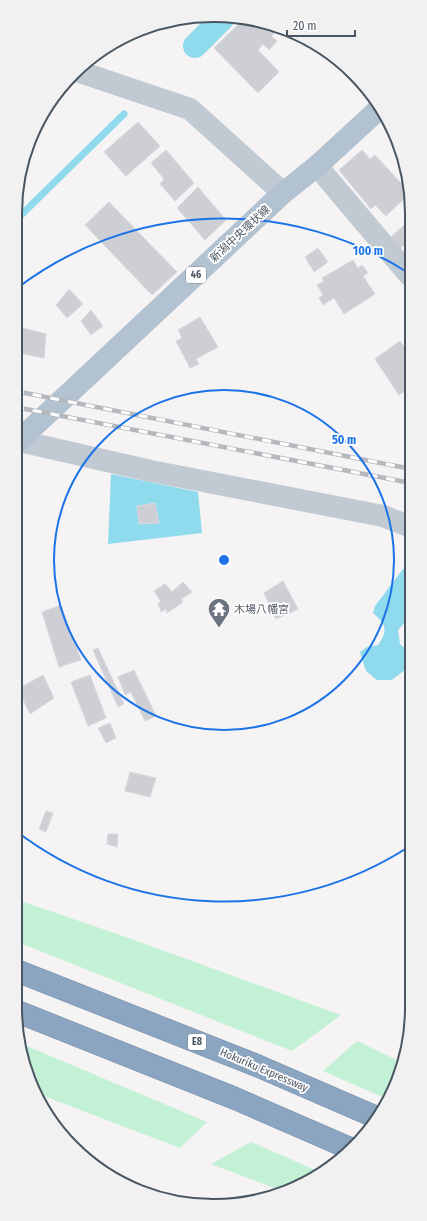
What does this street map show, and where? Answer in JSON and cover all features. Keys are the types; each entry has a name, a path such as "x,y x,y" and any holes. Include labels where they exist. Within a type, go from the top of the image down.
{"highway":[{"name":"Hokuriku Expressway","path":"22,973 258,1066 372,1115"},
{"path":"22,1013 227,1095 345,1146"}],"main road":[{"name":"新潟中央環状線","path":"22,436 283,193 317,166 376,112"}],"street":[{"path":"83,73 190,109 283,193"},
{"path":"317,166 405,270"},
{"path":"22,443 151,471 383,516 405,525"}],"green space":[{"path":"22,901 123,936 341,1015 292,1051 22,944"},
{"path":"357,1041 397,1060 395,1069 382,1097 323,1071"},
{"path":"26,1046 207,1122 180,1148 44,1096 32,1069"},
{"path":"251,1142 315,1170 276,1189 211,1164"}],"water":[{"path":"111,474 198,492 202,533 108,544"},
{"path":"405,568 405,622 398,630 400,644 405,649 405,670 392,680 377,680 366,671 360,652 367,647 378,645 381,640 385,632 381,621 373,613 375,606 403,569"}],"building":[{"path":"239,24 275,32 271,36 277,41 269,50 263,44 258,50 279,72 258,93 214,48"},
{"path":"138,122 160,146 126,176 104,152"},
{"path":"166,150 194,183 175,201 160,184 164,179 151,163"},
{"path":"362,150 370,159 375,155 402,185 405,198 386,216 375,205 371,209 339,170"},
{"path":"198,187 226,220 205,240 177,208"},
{"path":"109,202 177,272 152,295 85,225"},
{"path":"405,224 405,244 400,248 391,237"},
{"path":"318,248 328,262 314,272 305,257"},
{"path":"353,260 358,268 362,265 368,273 363,276 375,294 344,314 334,298 323,305 319,298 323,295 317,285 324,281 322,278"},
{"path":"69,289 83,304 67,318 56,305"},
{"path":"91,310 103,326 91,335 81,321"},
{"path":"200,317 218,347 196,359 199,364 190,368 176,341 182,338 178,330"},
{"path":"22,328 46,334 44,358 22,353"},
{"path":"400,341 405,348 405,391 399,395 375,359"},
{"path":"155,503 159,523 139,524 137,506"},
{"path":"283,581 298,609 276,619 264,593"},
{"path":"183,582 192,592 181,599 183,602 167,613 166,609 161,612 158,603 161,602 154,591 165,584 172,592"},
{"path":"61,605 81,660 59,667 42,612"},
{"path":"98,648 124,704 118,707 93,650"},
{"path":"134,670 156,716 145,721 131,692 125,695 118,677"},
{"path":"43,675 54,698 30,714 22,697 22,687"},
{"path":"90,675 106,718 88,726 71,682"},
{"path":"110,723 116,738 106,743 98,728"},
{"path":"130,772 156,778 150,797 125,791"},
{"path":"46,811 53,813 46,832 39,829"},
{"path":"108,834 118,834 117,847 107,844"}],"waterway":[{"path":"195,46 219,22"},
{"path":"22,214 124,114"}],"railway":[{"path":"22,392 405,468"},
{"path":"22,408 405,482"}],"place":[{"name":"木場八幡宮","path":"219,628"}]}
